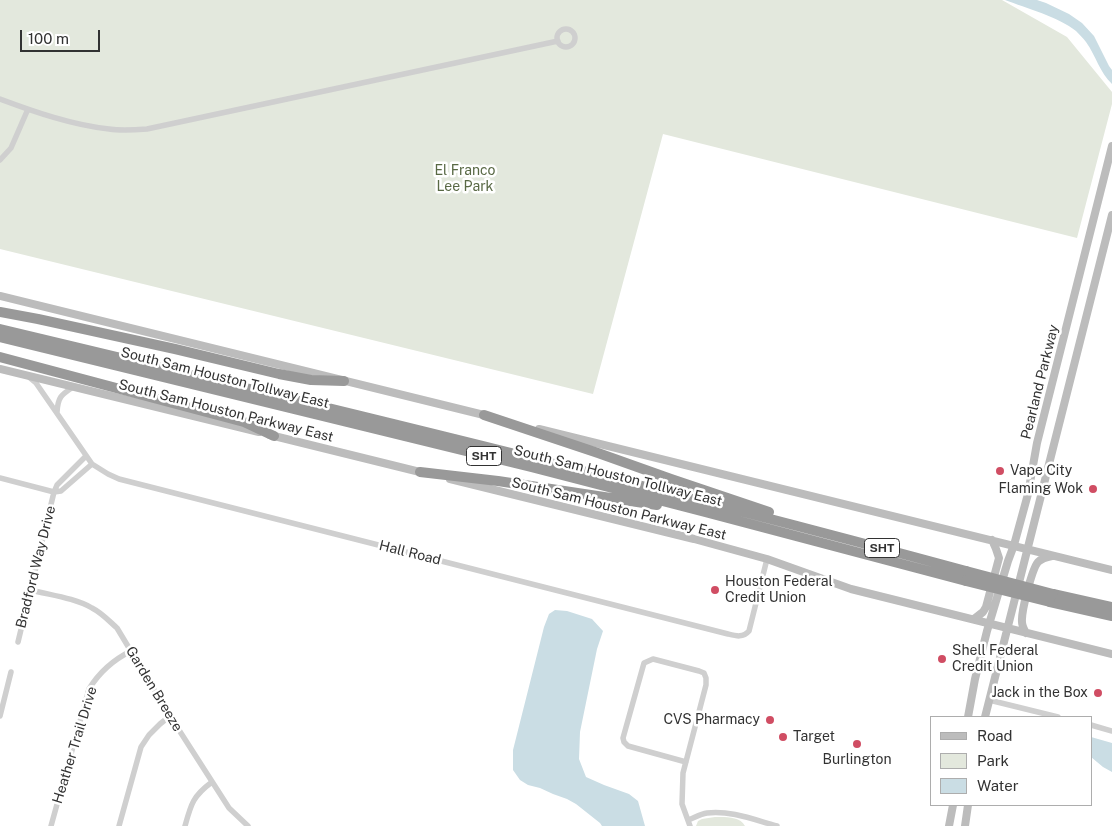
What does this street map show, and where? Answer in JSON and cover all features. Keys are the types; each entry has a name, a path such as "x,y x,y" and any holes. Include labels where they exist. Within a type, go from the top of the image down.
{"highway":[{"path":"0,312 175,349 279,374 311,380 344,381"},
{"name":"South Sam Houston Tollway East","path":"0,329 528,456 797,525 966,576"},
{"name":"South Sam Houston Tollway East","path":"0,337 966,576 1052,598 1112,616"},
{"path":"0,357 244,422 274,436"},
{"path":"484,416 772,513 797,525"},
{"path":"420,472 498,480 615,500 705,512"},
{"name":"South Sam Houston Tollway East","path":"1052,598 1112,607"}],"main road":[{"name":"Pearland Parkway","path":"968,716 975,678 1028,494 1046,408 1112,146"},
{"name":"Pearland Parkway","path":"984,716 1112,215"},
{"path":"1076,288 1092,292"},
{"path":"0,296 1112,570"},
{"name":"South Sam Houston Parkway East","path":"0,369 694,539 767,559 851,589 1112,654"},
{"path":"1046,408 1062,412"},
{"path":"974,619 986,607 998,558 992,540"},
{"path":"1026,633 1022,624 1022,616 1033,572 1038,562 1043,558 1054,556"},
{"path":"949,826 953,806"},
{"path":"964,826 968,806"}],"street":[{"path":"0,99 89,126 110,130 147,129 558,41"},
{"path":"0,160 11,148 28,109"},
{"name":"Hall Road","path":"29,376 57,412 92,464 119,479 735,636 746,635 749,631 767,559"},
{"path":"57,412 59,399 73,387"},
{"path":"54,492 57,485 86,456"},
{"path":"0,478 54,492 62,491 92,464"},
{"name":"Bradford Way Drive","path":"18,642 54,492"},
{"name":"Garden Breeze","path":"31,590 92,607 117,628 229,808 248,826"},
{"name":"Heather Trail Drive","path":"51,826 89,689 108,664 131,650"},
{"path":"686,762 628,746 624,742 623,738 644,663 653,659 704,673 706,678 706,685 686,762 683,773 682,804 689,823 707,814 719,813 731,814 750,823 777,826"},
{"path":"0,716 12,672"},
{"path":"989,700 1054,716"},
{"path":"119,826 141,747 149,735 170,716"},
{"path":"1092,725 1112,731"},
{"path":"185,826 192,802 212,782"}],"green space":[{"name":"El Franco Lee Park","path":"0,0 1002,0 1067,37 1112,92 1112,104 1077,238 663,134 593,394 0,249"},
{"path":"728,817 740,820 745,826 696,826 698,821 702,819"}],"water":[{"path":"1005,0 1037,0 1069,14 1082,23 1094,36 1112,70 1112,84 1104,75 1086,42 1076,31 1052,17"},
{"path":"555,610 567,611 592,619 603,631 597,649 580,732 579,759 586,777 629,794 638,801 645,826 602,826 576,804 540,788 528,785 520,780 513,770 513,750 544,627 549,614"},
{"path":"1092,737 1112,743 1112,772 1092,758"}],"place":[{"name":"Vape City","path":"1000,471"},
{"name":"Flaming Wok","path":"1093,489"},
{"name":"Houston Federal Credit Union","path":"715,590"},
{"name":"Shell Federal Credit Union","path":"942,659"},
{"name":"Jack in the Box","path":"1098,693"},
{"name":"CVS Pharmacy","path":"770,720"},
{"name":"Target","path":"783,737"},
{"name":"Burlington","path":"857,744"}]}
